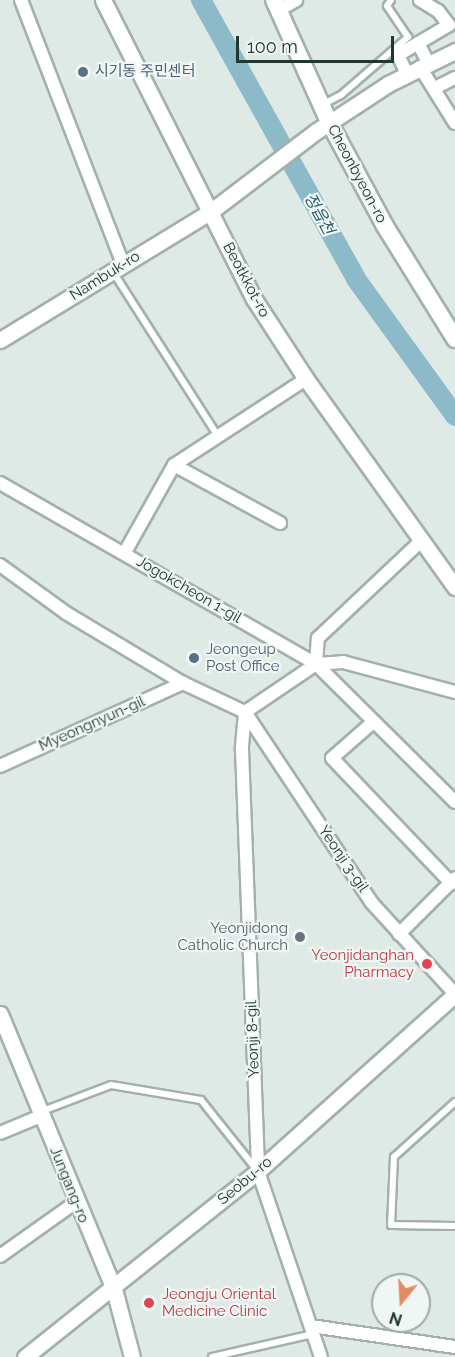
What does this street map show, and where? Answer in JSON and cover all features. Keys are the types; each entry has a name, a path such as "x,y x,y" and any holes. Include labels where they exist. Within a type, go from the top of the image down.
{"main road":[{"name":"Cheonbyeon-ro","path":"277,5 329,122 384,226 455,339"}],"street":[{"path":"21,0 118,268"},
{"name":"Beotkkot-ro","path":"103,0 254,298 306,379 455,587"},
{"path":"277,5 296,0"},
{"path":"420,0 452,24 413,42 398,55 418,68 435,88 455,123"},
{"path":"413,42 418,68"},
{"name":"Nambuk-ro","path":"0,340 210,212 329,122 418,68 455,51"},
{"path":"435,88 455,78"},
{"path":"125,552 174,465 306,379"},
{"path":"174,465 280,523"},
{"name":"Jogokcheon 1-gil","path":"0,483 125,552 316,664 372,723 455,802"},
{"path":"316,664 318,638 421,541"},
{"path":"0,565 66,613 183,683 245,712 316,664 344,662 455,692"},
{"name":"Myeongnyun-gil","path":"2,761 183,683"},
{"name":"Yeonji 3-gil","path":"245,712 371,902 455,994"},
{"name":"Yeonji 8-gil","path":"245,712 242,750 258,1171 321,1357"},
{"path":"372,723 332,758 453,880 399,934"},
{"name":"Seobu-ro","path":"25,1357 114,1290 258,1171 455,994"},
{"name":"Jungang-ro","path":"0,1014 114,1290 132,1357"},
{"path":"0,1133 40,1114"},
{"path":"0,1256 76,1202"},
{"path":"312,1330 455,1347"}],"lane":[{"path":"321,105 341,95 413,42 387,6 391,0"},
{"path":"118,268 218,436"},
{"path":"40,1114 111,1084 201,1100 258,1171"},
{"path":"455,1102 394,1157 391,1225 455,1226"},
{"path":"212,1357 312,1330"}],"waterway":[{"name":"정읍천","path":"201,0 356,279 455,416"}],"place":[{"name":"시기동 주민센터","path":"83,72"},
{"name":"Jeongeup Post Office","path":"194,658"},
{"name":"Yeonjidong Catholic Church","path":"300,937"},
{"name":"Yeonjidanghan Pharmacy","path":"427,964"},
{"name":"Jeongju Oriental Medicine Clinic","path":"149,1303"}]}
